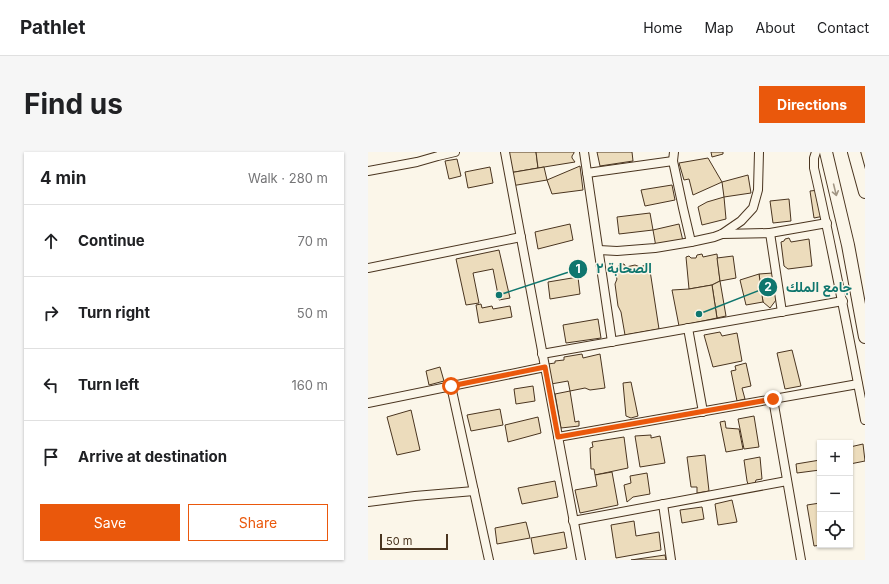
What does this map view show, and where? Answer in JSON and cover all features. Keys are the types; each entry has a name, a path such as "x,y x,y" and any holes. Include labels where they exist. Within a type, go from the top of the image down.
{"main road":[{"path":"826,152 845,231 865,337"},
{"path":"854,152 865,192"}],"street":[{"path":"368,171 417,162 439,154 455,152"},
{"path":"505,152 581,560"},
{"path":"584,152 612,342"},
{"path":"674,152 674,161 691,242"},
{"path":"598,250 617,251 655,248 691,242 722,234 742,221 753,208 758,190 759,152"},
{"path":"816,152 814,158 814,168 843,301 865,420"},
{"path":"587,173 674,161"},
{"path":"722,234 770,233 827,223"},
{"path":"770,233 782,312"},
{"path":"368,268 521,236"},
{"path":"542,354 843,301"},
{"path":"688,328 703,412"},
{"path":"368,403 545,367"},
{"path":"558,437 858,384"},
{"path":"451,386 488,560"},
{"path":"773,399 801,560"},
{"path":"573,522 788,481"},
{"path":"368,502 474,490"},
{"path":"663,504 671,560"}],"building":[{"path":"505,152 536,152 538,168 509,173"},
{"path":"536,152 574,152 572,158 575,162 538,168"},
{"path":"597,152 632,152 633,161 600,166"},
{"path":"711,152 723,152 723,154 712,157"},
{"path":"708,158 722,182 693,195 689,179 684,180 679,163"},
{"path":"457,159 461,176 449,179 445,161"},
{"path":"580,166 583,190 552,194 547,180"},
{"path":"490,167 493,183 468,188 465,172"},
{"path":"544,167 547,180 511,186 509,173"},
{"path":"748,175 751,193 724,197 722,182"},
{"path":"672,185 675,200 645,206 641,190"},
{"path":"819,190 824,216 814,218 810,191"},
{"path":"724,197 726,219 702,225 698,207 707,202"},
{"path":"789,199 791,221 773,223 770,201"},
{"path":"650,213 653,230 619,234 617,217"},
{"path":"570,224 573,240 538,249 535,232"},
{"path":"679,224 683,241 656,247 653,230"},
{"path":"789,238 791,242 809,239 812,266 788,269 784,266 781,242"},
{"path":"499,250 510,298 499,300 493,269 473,273 479,303 466,305 456,259"},
{"path":"702,254 703,257 717,254 720,281 712,285 689,289 686,257 689,256 691,258 696,258 697,255"},
{"path":"733,256 736,278 720,281 717,258"},
{"path":"624,264 626,267 635,265 640,267 649,264 659,329 625,335 621,312 618,306 615,284 617,279 614,272 619,265"},
{"path":"773,273 776,300 770,308 763,302 759,274"},
{"path":"759,274 763,302 746,305 740,280"},
{"path":"578,277 580,294 550,299 548,282"},
{"path":"720,281 726,316 717,318 712,285"},
{"path":"712,285 717,318 679,326 672,290"},
{"path":"481,304 482,308 492,306 493,309 510,306 512,317 479,323 476,305"},
{"path":"598,319 601,338 566,343 563,325"},
{"path":"720,332 722,336 737,333 742,361 713,367 704,335"},
{"path":"792,350 801,386 785,389 777,353"},
{"path":"582,354 583,358 600,354 605,388 590,390 585,388 570,391 568,381 551,384 548,364 555,363 555,361 564,360 564,357"},
{"path":"746,363 751,386 742,388 745,399 737,401 731,371 736,370 735,366"},
{"path":"440,367 444,381 429,385 426,371"},
{"path":"631,382 638,416 631,418 626,416 623,383"},
{"path":"533,386 535,401 516,404 514,389"},
{"path":"570,391 575,422 579,421 579,426 561,428 555,394"},
{"path":"500,409 503,425 471,431 467,415"},
{"path":"411,410 420,450 397,455 387,417"},
{"path":"754,416 759,447 744,449 738,419"},
{"path":"538,417 541,433 508,442 505,425"},
{"path":"725,421 726,428 739,429 743,449 726,452 720,422"},
{"path":"651,435 651,438 660,436 665,463 640,467 635,436"},
{"path":"624,437 628,468 595,475 594,469 591,469 590,448 593,447 592,442"},
{"path":"863,444 865,461 853,463 853,446"},
{"path":"705,455 709,491 697,493 697,487 691,487 687,457"},
{"path":"760,457 762,479 756,480 755,483 748,484 744,460"},
{"path":"817,460 817,470 797,473 796,464"},
{"path":"612,472 618,505 580,513 575,490 597,486 595,475"},
{"path":"647,473 650,494 633,497 627,502 624,485 631,483 630,476"},
{"path":"555,481 558,497 522,504 518,488"},
{"path":"732,500 737,522 718,525 715,504"},
{"path":"817,503 817,546 814,546 807,505"},
{"path":"702,507 704,519 682,523 680,510"},
{"path":"634,521 636,536 659,532 661,550 616,558 611,525"},
{"path":"526,522 530,538 497,544 495,528"},
{"path":"564,532 567,548 534,554 531,538"},
{"path":"665,555 666,560 631,560"}],"place":[{"name":"الصحابة ٢","path":"499,295"},
{"name":"جامع الملك","path":"699,314"}],"route":[{"path":"451,386 545,367 558,437 773,399"}]}
